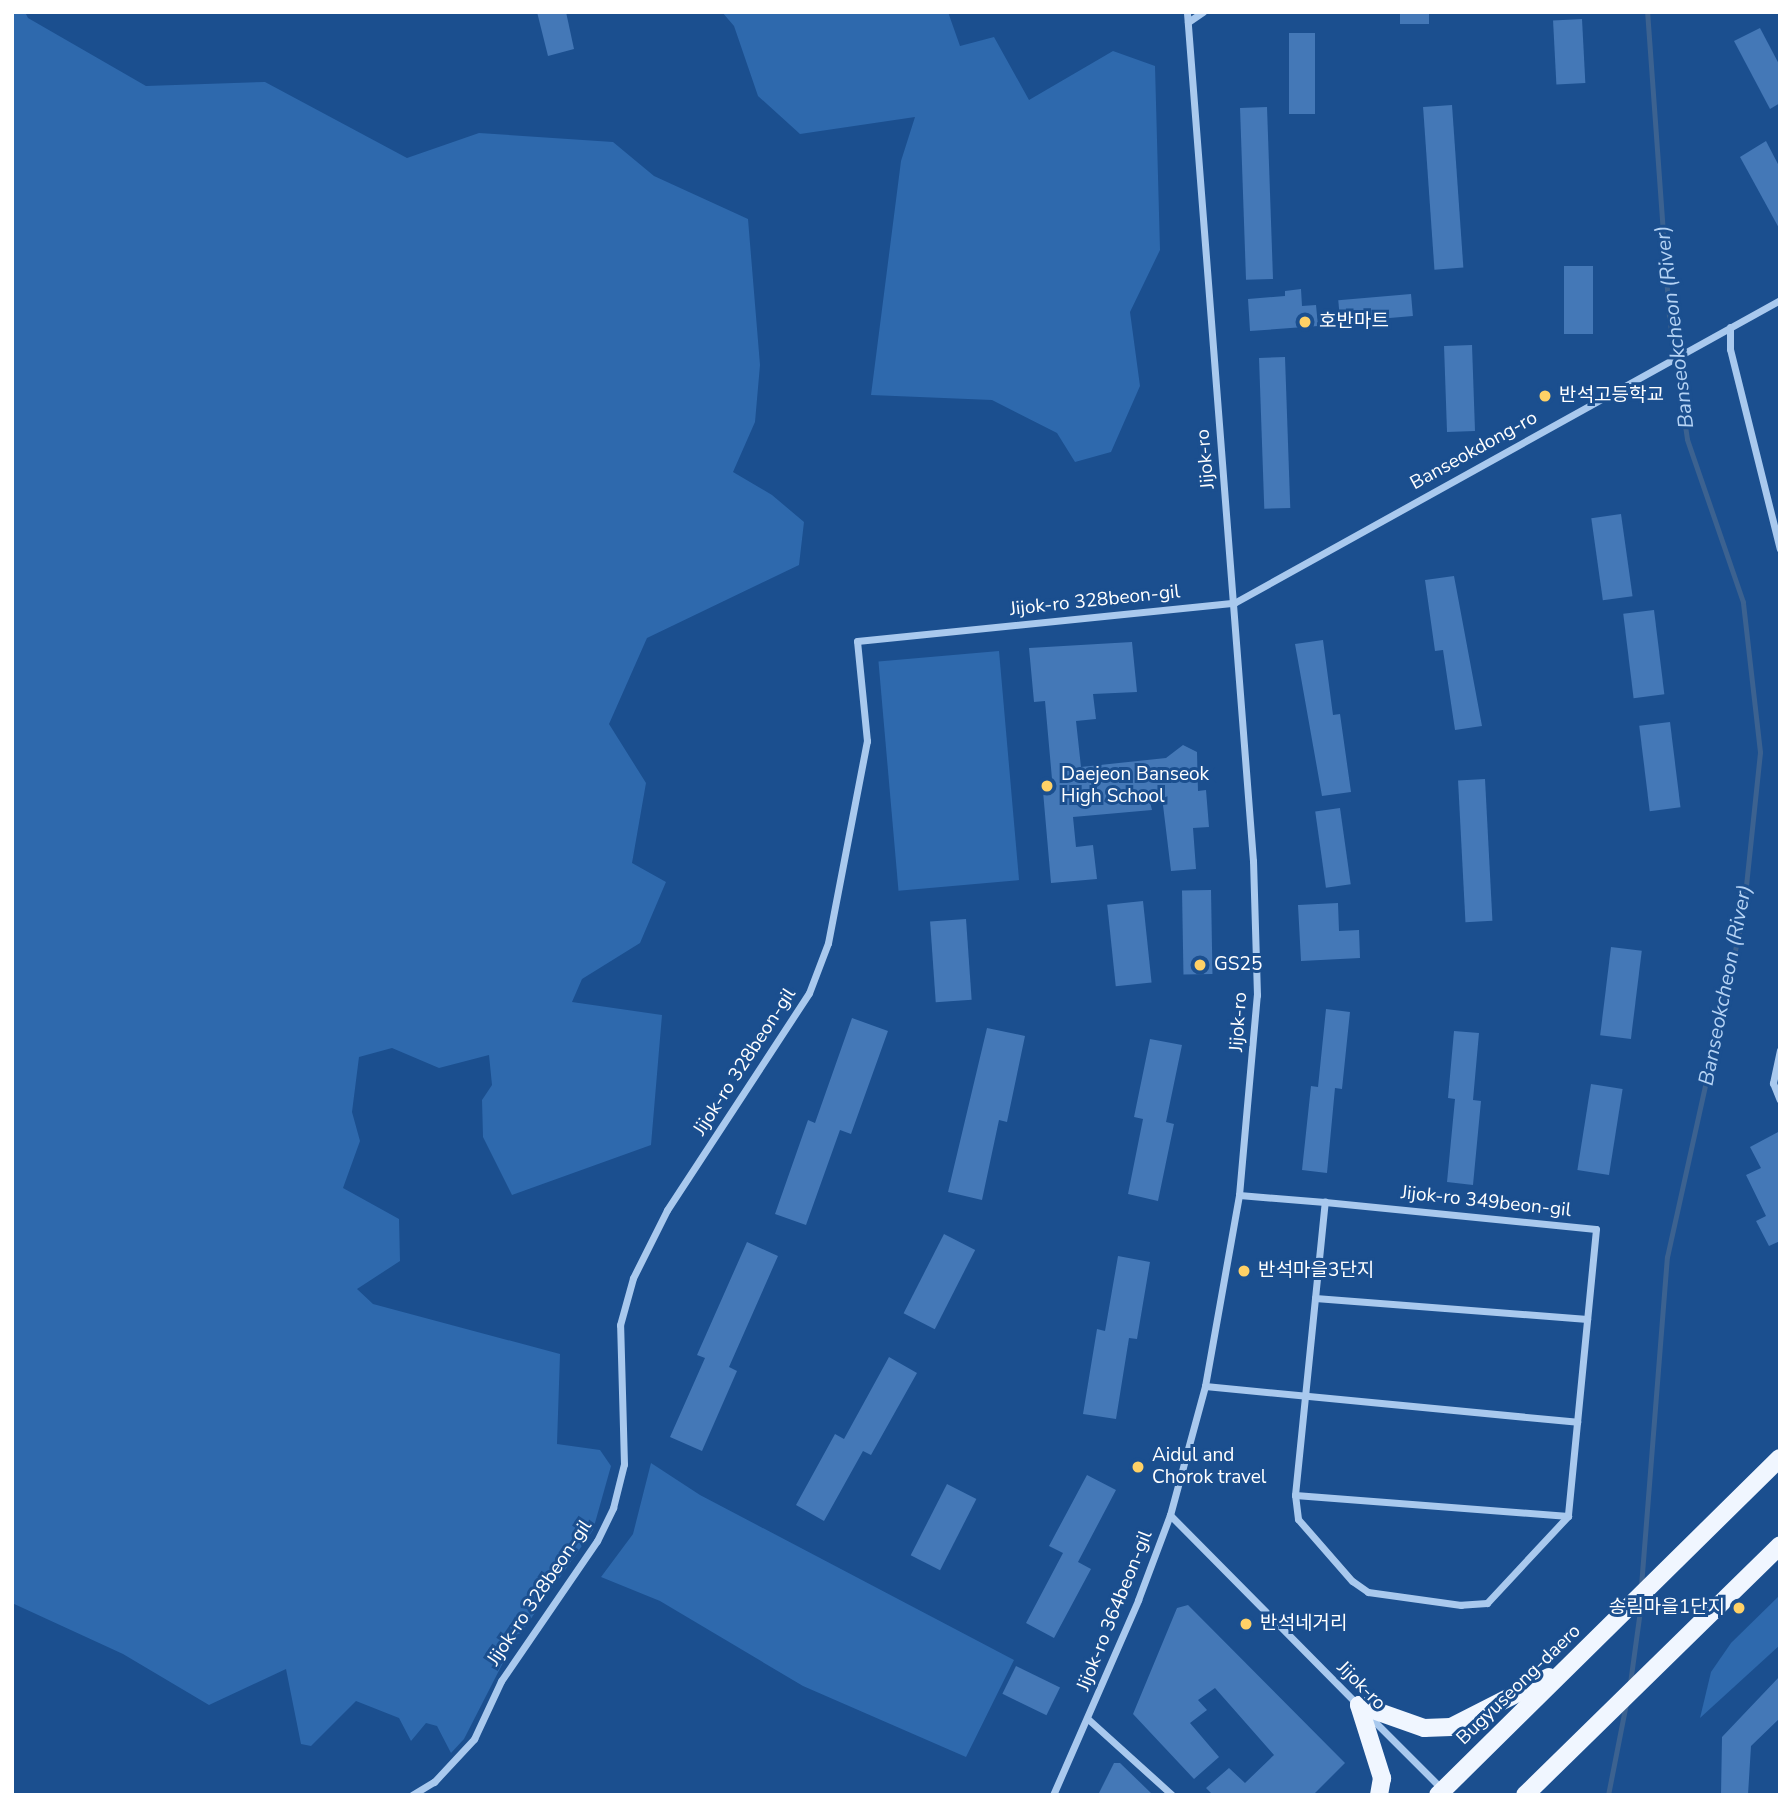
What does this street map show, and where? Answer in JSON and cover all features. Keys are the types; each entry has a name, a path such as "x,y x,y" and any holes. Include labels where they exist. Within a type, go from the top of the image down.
{"main road":[{"name":"Bugyuseong-daero","path":"1442,1793 1780,1458"},
{"path":"1525,1795 1780,1545"},
{"path":"1359,1706 1424,1728 1451,1727 1575,1660"},
{"path":"1359,1706 1382,1779 1380,1795"}],"street":[{"name":"Jijok-ro","path":"1187,12 1254,861 1257,995 1239,1195 1205,1386 1170,1515 1442,1793"},
{"path":"1188,22 1203,12"},
{"name":"Banseokdong-ro","path":"1234,603 1630,380 1780,300"},
{"path":"1730,327 1730,349 1780,549"},
{"name":"Jijok-ro 328beon-gil","path":"412,1795 434,1782 474,1739 501,1681 597,1541 613,1508 624,1464 620,1325 633,1278 667,1210 809,993 828,943 867,741 857,641 1234,603"},
{"path":"1780,1050 1773,1083 1780,1100"},
{"name":"Jijok-ro 349beon-gil","path":"1239,1195 1596,1229 1568,1516"},
{"path":"1325,1202 1295,1495 1298,1519 1352,1581 1368,1592 1461,1605 1487,1603 1568,1516"},
{"path":"1315,1298 1587,1319"},
{"path":"1205,1386 1577,1422"},
{"path":"1295,1495 1568,1516"},
{"name":"Jijok-ro 364beon-gil","path":"1054,1795 1088,1719 1170,1515"},
{"name":"Jijok-ro 364beon-gil","path":"1088,1719 1172,1795"}],"shaded area":[{"path":"12,12 25,12 28,18 146,86 265,82 407,158 479,133 613,142 654,176 748,219 760,365 755,422 733,472 772,495 804,522 799,565 647,638 609,724 646,783 632,863 666,882 640,943 582,979 572,1002 662,1015 651,1145 512,1195 483,1137 482,1100 492,1085 489,1055 439,1068 392,1048 359,1057 352,1112 360,1141 343,1188 399,1219 400,1261 357,1289 373,1304 560,1354 557,1444 600,1450 611,1466 593,1530 511,1647 464,1739 451,1753 437,1726 426,1723 411,1741 399,1718 356,1701 311,1746 301,1744 286,1669 209,1705 123,1654 12,1603"},
{"path":"722,12 948,12 960,46 994,37 1029,100 1113,51 1155,66 1160,250 1130,312 1140,386 1111,452 1075,462 1057,433 992,400 871,395 901,161 915,117 800,134 758,96 734,26"},
{"path":"999,651 1019,880 899,891 878,662"},
{"path":"651,1463 700,1495 1014,1660 966,1757 803,1686 660,1601 601,1577 633,1534"},
{"path":"1780,1595 1780,1645 1700,1718 1711,1672 1731,1643"}],"building":[{"path":"537,12 566,12 574,49 548,56"},
{"path":"1400,12 1429,12 1429,24 1400,24"},
{"path":"1582,19 1585,83 1556,84 1553,21"},
{"path":"1760,28 1780,66 1780,103 1770,109 1734,41"},
{"path":"1289,33 1315,33 1315,114 1289,114"},
{"path":"1452,105 1463,268 1434,270 1423,107"},
{"path":"1267,107 1273,279 1246,280 1240,108"},
{"path":"1766,141 1780,168 1780,230 1740,157"},
{"path":"1564,266 1593,266 1593,334 1564,334"},
{"path":"1301,289 1302,306 1316,305 1318,326 1250,331 1248,299 1285,296 1285,291"},
{"path":"1411,294 1413,316 1340,322 1338,300"},
{"path":"1472,345 1475,431 1447,432 1444,346"},
{"path":"1285,357 1290,508 1264,509 1259,358"},
{"path":"1621,514 1633,596 1603,600 1591,518"},
{"path":"1454,576 1482,726 1455,730 1443,650 1435,651 1425,580"},
{"path":"1654,610 1664,694 1634,698 1623,614"},
{"path":"1323,640 1333,715 1340,714 1351,792 1322,796 1295,644"},
{"path":"1132,642 1137,692 1093,694 1096,719 1076,721 1081,767 1166,758 1183,745 1197,752 1198,791 1206,790 1209,827 1193,828 1196,869 1171,871 1162,797 1149,798 1152,810 1073,817 1076,847 1093,845 1097,879 1051,883 1042,780 1052,779 1045,701 1034,702 1029,648"},
{"path":"1670,722 1680,807 1650,811 1639,726"},
{"path":"1485,779 1492,921 1465,922 1458,780"},
{"path":"1340,808 1351,884 1326,888 1315,811"},
{"path":"1211,890 1212,974 1183,974 1182,891"},
{"path":"1143,901 1152,983 1116,986 1107,905"},
{"path":"1338,903 1339,931 1359,930 1360,958 1301,961 1298,905"},
{"path":"966,919 972,1000 936,1002 930,922"},
{"path":"1611,947 1642,951 1631,1039 1600,1035"},
{"path":"1326,1009 1350,1012 1342,1089 1335,1088 1327,1173 1302,1170 1311,1086 1318,1087"},
{"path":"852,1018 888,1031 851,1134 840,1130 806,1225 775,1214 808,1120 815,1123"},
{"path":"987,1028 1025,1036 1007,1122 999,1120 982,1200 948,1192"},
{"path":"1454,1031 1479,1033 1473,1100 1481,1101 1473,1185 1447,1182 1455,1099 1448,1098"},
{"path":"1150,1039 1182,1045 1166,1122 1174,1124 1158,1201 1128,1194 1143,1119 1134,1117"},
{"path":"1591,1084 1623,1089 1609,1175 1577,1170"},
{"path":"1780,1131 1780,1241 1769,1246 1756,1221 1766,1216 1746,1175 1761,1168 1750,1147"},
{"path":"944,1234 975,1250 935,1329 904,1313"},
{"path":"747,1242 778,1256 729,1367 737,1371 702,1451 670,1437 705,1358 697,1355"},
{"path":"1118,1256 1150,1262 1137,1339 1129,1338 1116,1419 1083,1414 1097,1329 1105,1331"},
{"path":"889,1357 917,1373 871,1455 863,1451 824,1521 796,1505 835,1434 844,1439"},
{"path":"1087,1475 1116,1490 1078,1562 1091,1569 1054,1638 1026,1623 1063,1553 1049,1546"},
{"path":"947,1484 976,1499 940,1570 911,1555"},
{"path":"1188,1605 1345,1763 1313,1795 1213,1795 1206,1788 1229,1768 1245,1783 1274,1755 1215,1688 1198,1700 1207,1710 1190,1723 1219,1757 1194,1779 1133,1714 1177,1608"},
{"path":"1016,1666 1060,1687 1046,1715 1002,1694"},
{"path":"1780,1676 1780,1718 1751,1746 1748,1795 1721,1795 1722,1737"},
{"path":"1114,1763 1120,1763 1153,1795 1098,1795"}],"waterway":[{"name":"Banseokcheon (River)","path":"1641,1586 1667,1257 1743,914 1760,752 1743,602 1687,439 1669,317 1647,12"},
{"name":"Banseokcheon (River)","path":"1630,1683 1641,1603"},
{"name":"Banseokcheon (River)","path":"1608,1795 1626,1703"}],"place":[{"name":"호반마트","path":"1305,322"},
{"name":"반석고등학교","path":"1545,396"},
{"name":"Daejeon Banseok High School","path":"1047,786"},
{"name":"GS25","path":"1200,965"},
{"name":"반석마을3단지","path":"1244,1271"},
{"name":"Aidul and Chorok travel","path":"1138,1467"},
{"name":"송림마을1단지","path":"1739,1608"},
{"name":"반석네거리","path":"1246,1624"}]}
